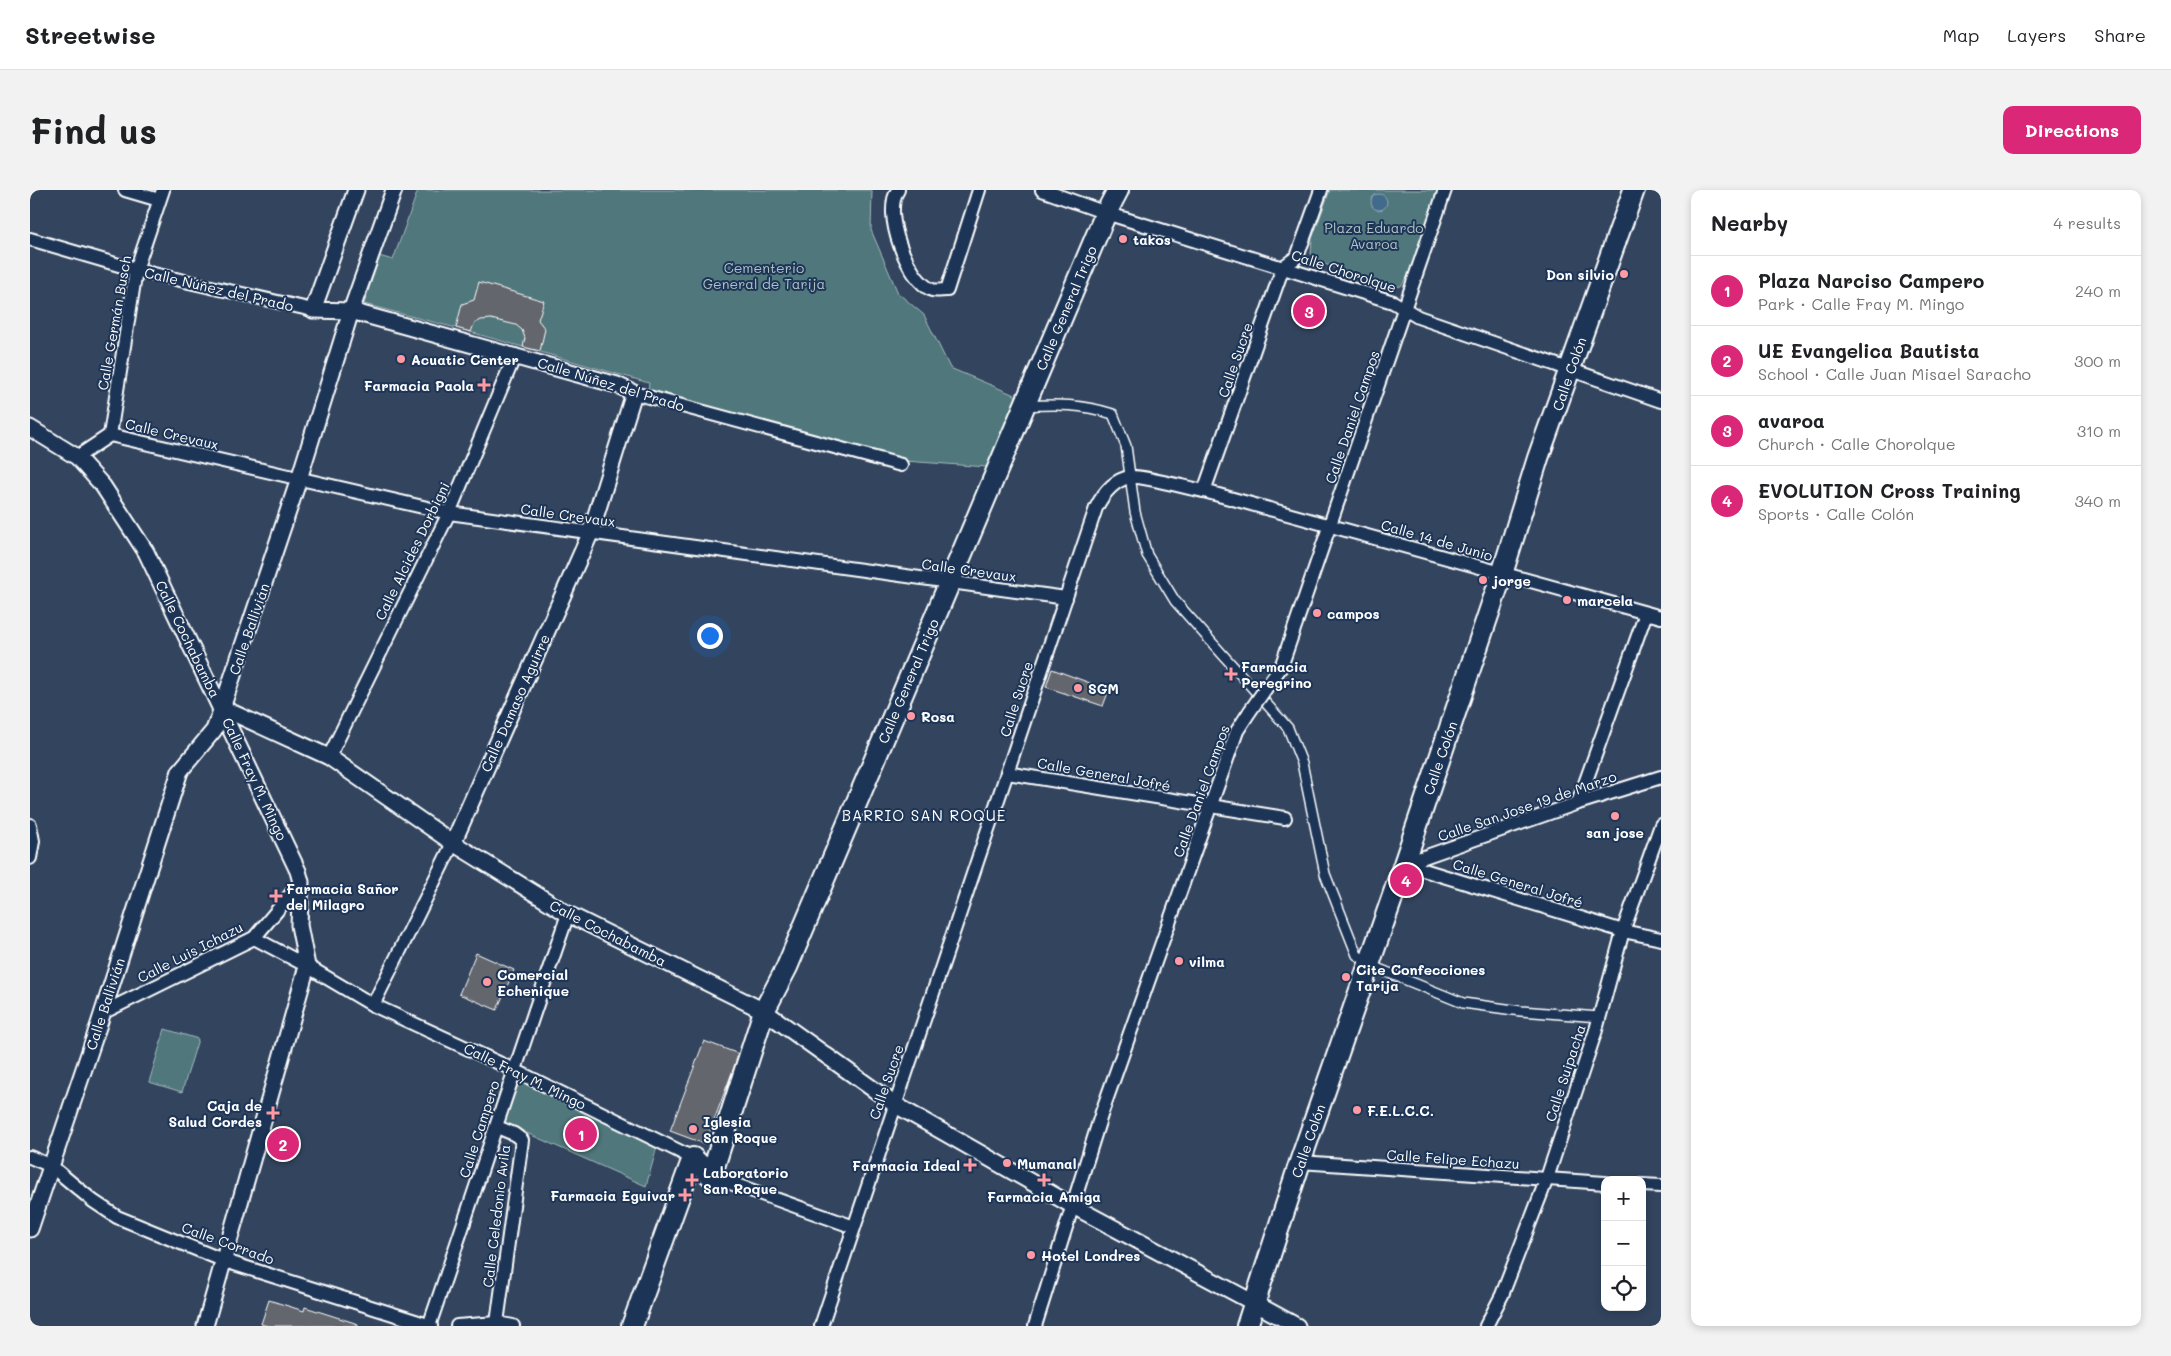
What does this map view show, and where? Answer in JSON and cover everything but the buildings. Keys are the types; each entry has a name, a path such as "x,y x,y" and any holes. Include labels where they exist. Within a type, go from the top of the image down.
{"main road":[{"name":"Calle General Trigo","path":"711,1176 764,1011 791,958 1106,213 1118,190"},
{"name":"Calle Colón","path":"1247,1326 1300,1162 1368,962 1404,864 1502,574 1538,458 1634,190"},
{"name":"Calle Fray M. Mingo","path":"693,1158 711,1176"},
{"path":"632,1326 693,1158"}],"street":[{"path":"125,190 161,195"},
{"path":"313,310 356,190"},
{"name":"Calle Ballivián","path":"30,1229 180,771 214,730 299,479 351,311 394,190"},
{"path":"898,190 892,205 894,222 902,252 910,267 924,285 933,290 947,290 979,190"},
{"name":"Calle Chorolque","path":"1042,190 1106,213 1393,302 1418,317 1661,401"},
{"name":"Calle Sucre","path":"1204,492 1283,267 1297,257 1321,190"},
{"name":"Calle Daniel Campos","path":"1035,1326 1102,1112 1237,732 1281,667 1446,190"},
{"name":"Calle Germán Busch","path":"110,435 136,270 161,195"},
{"name":"Calle Núñez del Prado","path":"30,239 136,270 313,310 351,311 515,355 617,385 634,392 901,465"},
{"name":"Calle Alcides Dorbigni","path":"329,757 449,513 515,355"},
{"name":"Calle Damaso Aguirre","path":"373,1005 453,843 590,534 634,392"},
{"path":"1025,406 1070,404 1090,406 1113,414 1126,446 1134,512 1147,555 1175,601 1288,728 1302,763 1325,874 1357,955 1368,962 1462,1003 1521,1011 1599,1017"},
{"name":"Calle Cochabamba","path":"30,428 78,457 103,486 146,552 222,708 329,757 453,843 568,914 764,1011 894,1104 1073,1206 1298,1326"},
{"name":"Calle Crevaux","path":"78,457 110,435 449,513 590,534 1066,598"},
{"path":"1131,476 1204,492"},
{"name":"Calle Sucre","path":"821,1326 894,1104 1008,773 1096,508 1102,495 1113,484 1131,476"},
{"name":"Calle 14 de Junio","path":"1204,492 1661,617"},
{"path":"1578,803 1646,612"},
{"name":"Calle Fray M. Mingo","path":"222,708 301,882 299,925 307,966"},
{"name":"Calle General Jofré","path":"1008,773 1285,818"},
{"name":"Calle San Jose 19 de Marzo","path":"1404,864 1578,803 1661,777"},
{"name":"Calle Suipacha","path":"1486,1326 1502,1295 1546,1181 1599,1017 1623,931 1661,825"},
{"path":"30,826 33,841 30,858"},
{"name":"Calle General Jofré","path":"1404,864 1623,931 1661,939"},
{"name":"Calle Luis Ichazu","path":"102,1013 254,938 301,882"},
{"name":"Calle Campero","path":"430,1326 497,1127 514,1070 568,914"},
{"name":"Calle Fray M. Mingo","path":"254,938 307,966 373,1005 514,1070 693,1158"},
{"path":"205,1326 307,966"},
{"name":"Calle Celedonio Avila","path":"497,1127 514,1134 522,1140 497,1324"},
{"name":"Calle Corrado","path":"30,1157 51,1166 93,1201 117,1217 225,1260 430,1326"},
{"name":"Calle Felipe Echazu","path":"1300,1162 1546,1181 1601,1183"},
{"name":"Calle Fray M. Mingo","path":"711,1176 854,1227"},
{"path":"1646,1185 1661,1186"},
{"path":"457,1326 497,1324 513,1326"}],"green space":[{"name":"Cementerio General de Tarija","path":"418,190 872,190 871,230 898,293 924,315 950,368 1017,396 987,467 905,461 648,391 649,383 364,304 379,256 393,260"},
{"name":"Plaza Eduardo Avaroa","path":"1330,190 1437,190 1409,275 1401,286 1389,288 1322,263 1311,254 1312,239"},
{"path":"165,1029 198,1039 182,1092 149,1082"},
{"path":"521,1078 657,1147 646,1186 502,1122"}],"water":[{"path":"1379,194 1385,196 1387,202 1385,208 1379,210 1373,208 1371,202 1373,196"}],"place":[{"name":"takos","path":"1123,239"},
{"name":"Don silvio","path":"1624,274"},
{"name":"avaroa","path":"1309,311"},
{"name":"Acuatic Center","path":"401,359"},
{"name":"Farmacia Paola","path":"484,385"},
{"name":"jorge","path":"1483,580"},
{"name":"marcela","path":"1567,600"},
{"name":"campos","path":"1317,613"},
{"name":"Farmacia Peregrino","path":"1231,674"},
{"name":"SGM","path":"1078,688"},
{"name":"Rosa","path":"911,716"},
{"name":"san jose","path":"1615,816"},
{"name":"EVOLUTION Cross Training","path":"1406,880"},
{"name":"Farmacia Sañor del Milagro","path":"276,896"},
{"name":"vilma","path":"1179,961"},
{"name":"Cite Confecciones Tarija","path":"1346,977"},
{"name":"Comercial Echenique","path":"487,982"},
{"name":"F.E.L.C.C.","path":"1357,1110"},
{"name":"Caja de Salud Cordes","path":"273,1113"},
{"name":"Iglesia San Roque","path":"693,1129"},
{"name":"Plaza Narciso Campero","path":"581,1134"},
{"name":"UE Evangelica Bautista","path":"283,1144"},
{"name":"Mumanal","path":"1007,1163"},
{"name":"Farmacia Ideal","path":"970,1165"},
{"name":"Laboratorio San Roque","path":"692,1180"},
{"name":"Farmacia Amiga","path":"1044,1180"},
{"name":"Farmacia Eguivar","path":"685,1195"},
{"name":"Hotel Londres","path":"1031,1255"}],"district":[{"name":"BARRIO SAN ROQUE","path":"924,815"}]}
